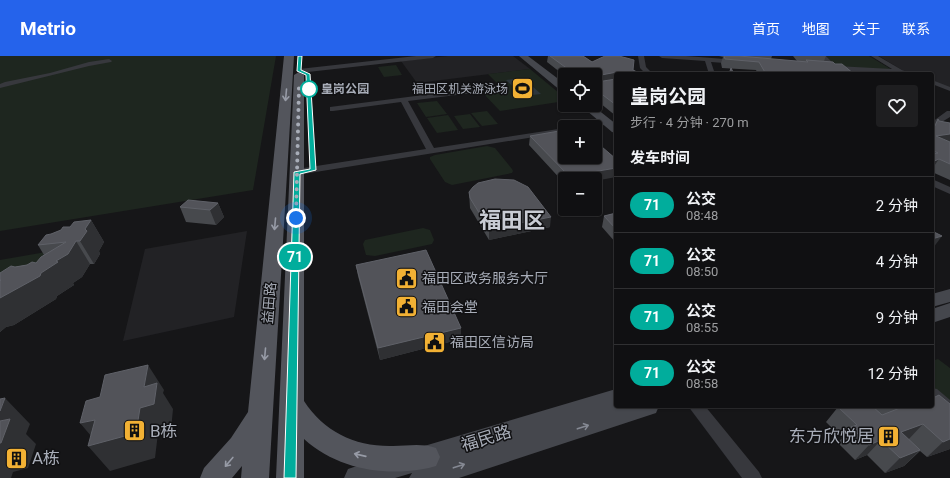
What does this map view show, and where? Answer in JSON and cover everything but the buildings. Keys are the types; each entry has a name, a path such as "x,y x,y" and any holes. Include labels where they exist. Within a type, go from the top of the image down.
{"main road":[{"path":"524,56 558,83"},
{"name":"益田路","path":"290,478 297,172 296,63"},
{"name":"益田路","path":"255,478 261,404 296,63"},
{"path":"594,112 612,125"},
{"path":"934,300 950,295"},
{"path":"934,315 950,310"},
{"name":"福民路","path":"424,467 614,399"},
{"path":"292,403 304,421 322,439 340,449 360,455 388,459 424,467"},
{"path":"214,478 232,459 245,441 257,420 261,404"},
{"name":"福民路","path":"357,478 424,467 641,408"}],"street":[{"path":"296,63 433,56"},
{"path":"641,56 643,68 648,72"},
{"path":"662,56 748,62"},
{"path":"822,56 841,72"},
{"path":"874,56 901,72"},
{"path":"0,86 19,80 60,72 93,62 109,60"},
{"path":"708,61 711,72"},
{"path":"826,68 886,72"},
{"path":"934,83 950,89"},
{"path":"333,109 478,90"},
{"path":"404,100 432,152"},
{"path":"934,126 950,113"},
{"path":"602,126 612,125"},
{"path":"297,172 558,131"},
{"path":"934,183 950,191"},
{"path":"934,396 950,409"},
{"path":"698,408 753,478"}],"shaded area":[{"path":"0,56 276,56 253,190 0,231"},
{"path":"448,56 513,56 530,69 417,83 401,61"},
{"path":"826,56 869,56 894,71 838,68"},
{"path":"879,56 950,56 950,88 934,82 934,72 905,72"},
{"path":"396,65 402,75 384,77 378,67"},
{"name":"福田区机关游泳场","path":"530,69 558,92 558,102 500,111 481,91 502,88 488,74"},
{"name":"福田区机关游泳场","path":"523,78 541,94 523,96 506,80"},
{"path":"437,101 447,114 426,117 417,103"},
{"path":"487,111 498,124 482,126 471,113"},
{"path":"470,114 480,127 463,129 454,116"},
{"path":"448,115 458,130 437,133 427,118"},
{"path":"487,146 495,148 512,169 512,173 452,185 445,182 430,159 430,157 435,155"},
{"path":"423,228 430,230 434,240 432,244 375,256 366,255 363,244 365,240"},
{"path":"247,231 234,317 123,341 145,249"},
{"path":"46,252 42,261 0,295 0,260"},
{"path":"938,359 950,368 950,403 934,391 934,360"}],"bus line":[{"name":"71","path":"290,478 297,172 313,170 308,74 299,71 300,56"}],"place":[{"name":"皇岗公园","path":"309,89"},
{"name":"福田区机关游泳场","path":"523,89"},
{"name":"福田区政务服务大厅","path":"407,278"},
{"name":"福田会堂","path":"407,307"},
{"name":"福田区信访局","path":"435,342"},
{"name":"B栋","path":"135,431"},
{"name":"东方欣悦居","path":"889,436"},
{"name":"A栋","path":"16,458"}],"district":[{"name":"福田区","path":"512,220"}],"route":[{"path":"296,218 299,85 309,89"}]}
